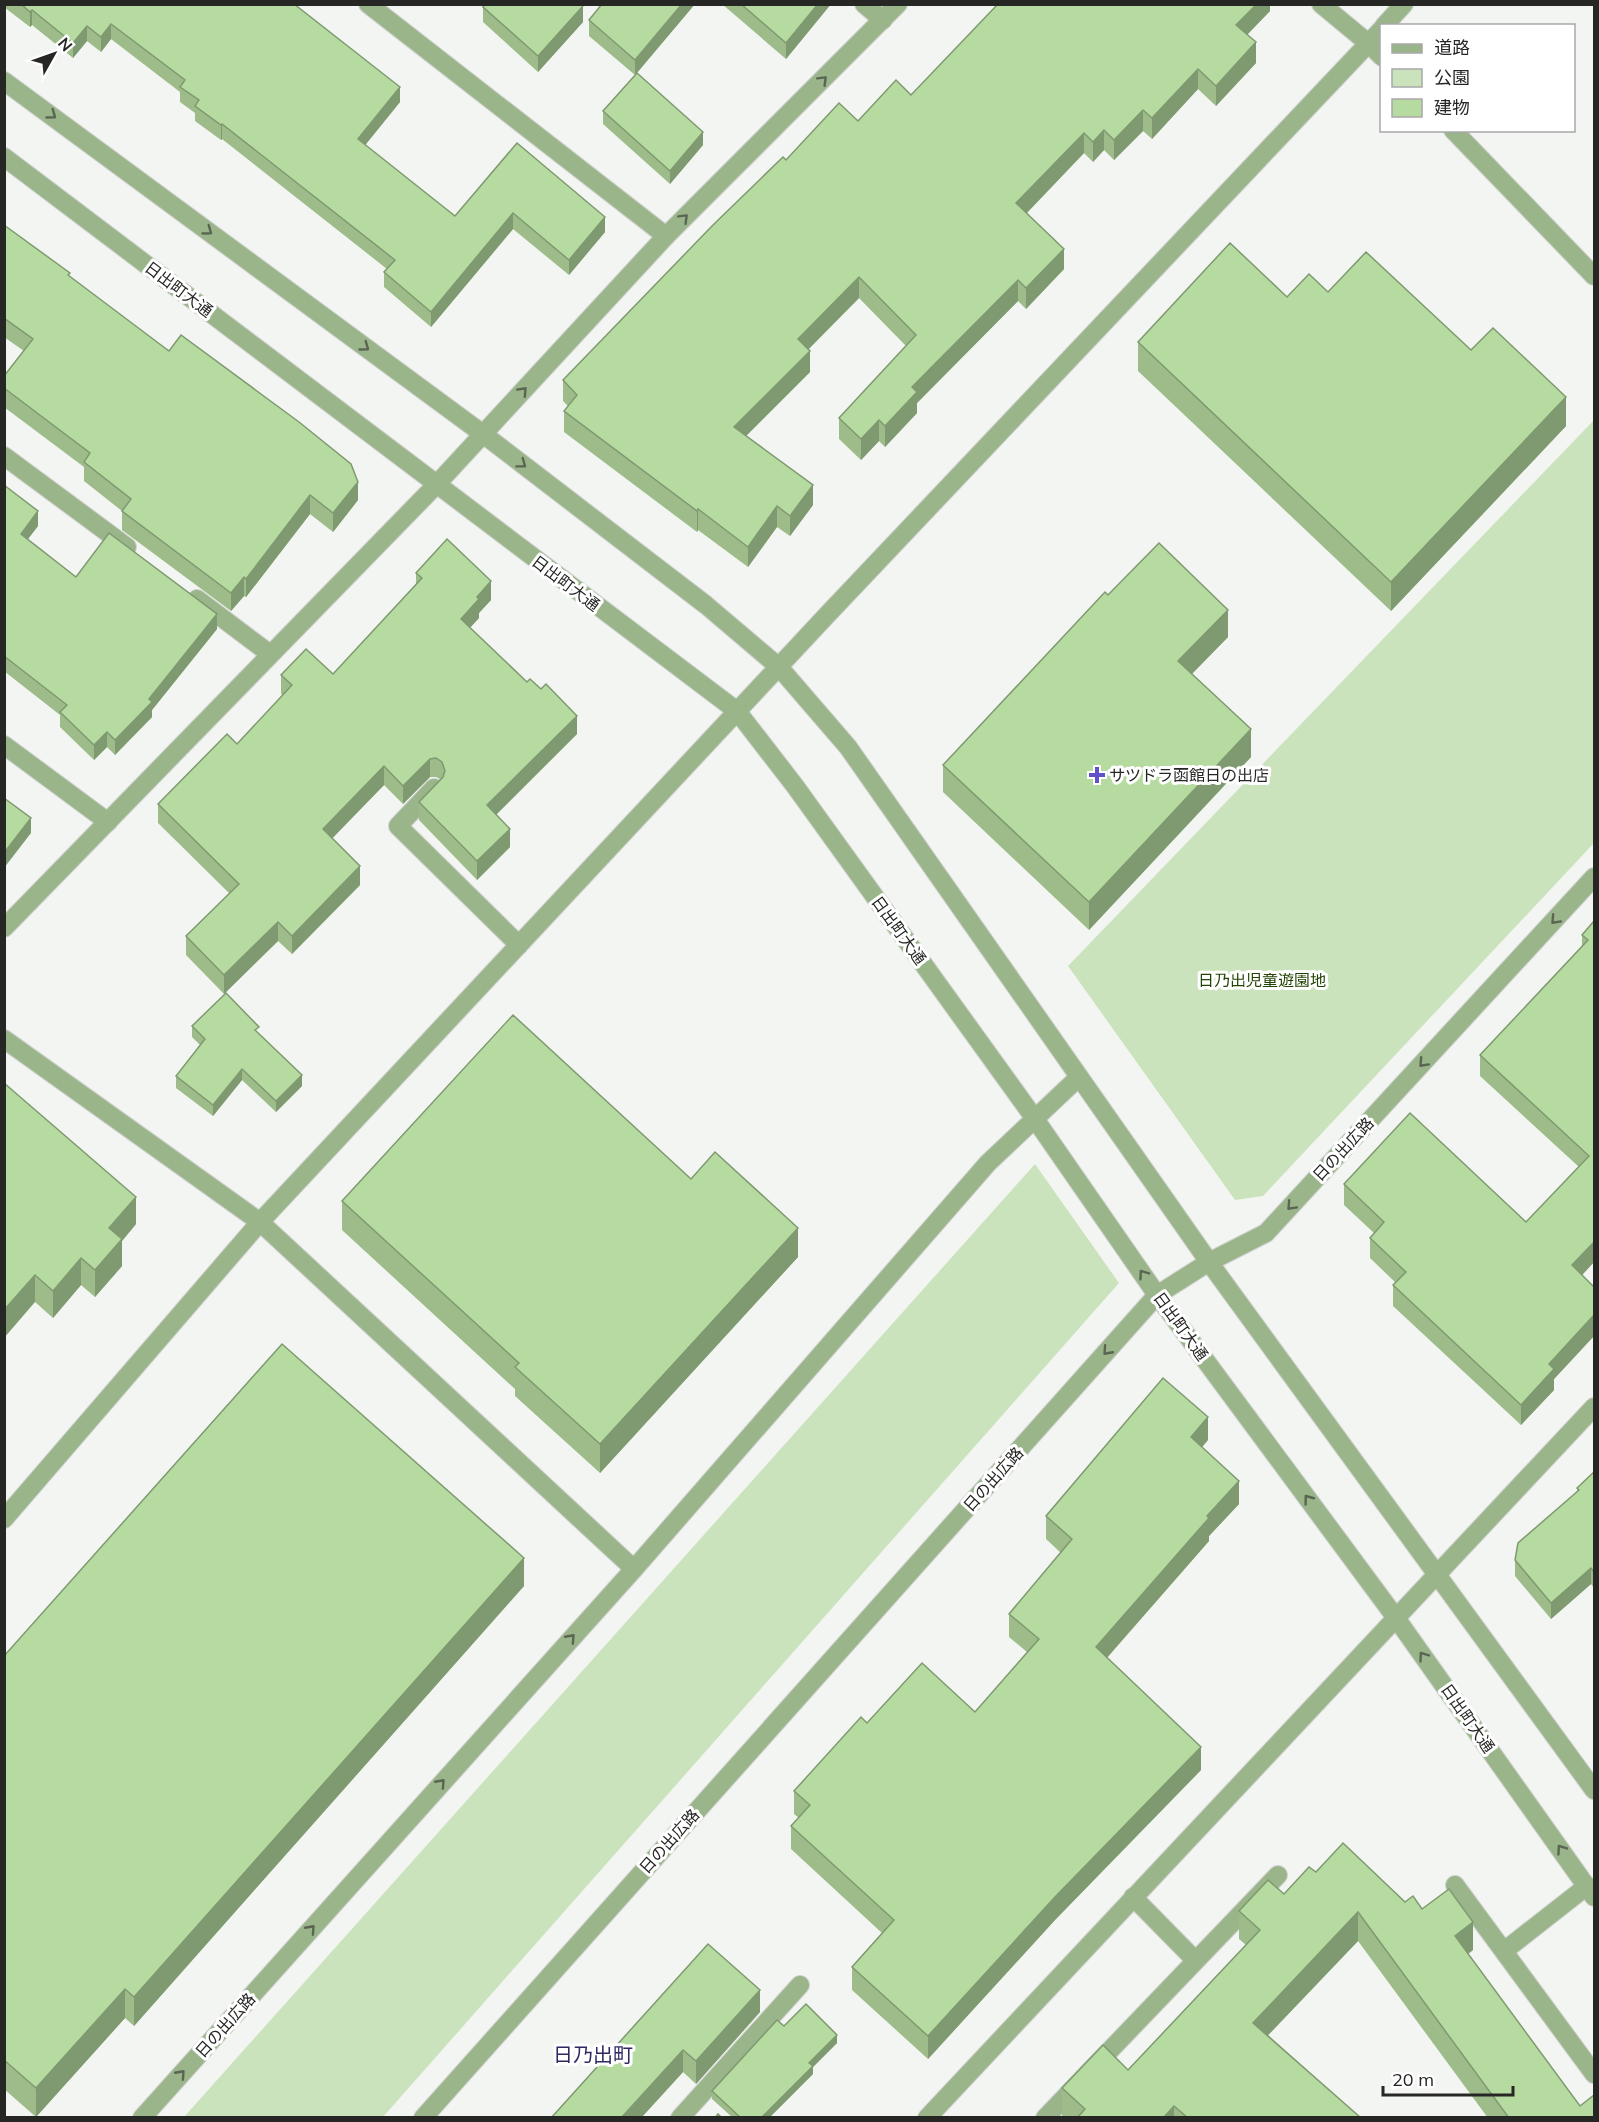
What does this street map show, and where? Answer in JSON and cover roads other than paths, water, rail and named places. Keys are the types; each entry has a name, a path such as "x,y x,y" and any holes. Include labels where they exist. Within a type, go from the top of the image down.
{"street":[{"path":"368,4 666,236"},
{"path":"864,4 883,20"},
{"path":"4,928 436,485 666,236 898,4"},
{"path":"1321,4 1380,55"},
{"path":"1386,24 1404,4"},
{"path":"4,1519 260,1222 737,711 1380,30"},
{"path":"4,81 483,434 706,605 779,667 848,747 1209,1262 1594,1790"},
{"path":"1455,132 1594,276"},
{"name":"日出町大通","path":"4,157 737,711 795,786 1035,1119 1157,1295 1396,1618 1591,1891"},
{"path":"4,456 137,555"},
{"path":"185,590 270,654"},
{"path":"4,745 108,822"},
{"path":"434,788 398,826 519,945"},
{"name":"日の出広路","path":"423,2118 1157,1295 1209,1262 1266,1233 1594,877"},
{"path":"4,1039 260,1222 634,1569"},
{"name":"日の出広路","path":"142,2118 634,1569 988,1163 1079,1077"},
{"path":"927,2118 1594,1407"},
{"path":"1045,2118 1278,1875"},
{"path":"1455,1885 1594,2074"},
{"path":"1504,1951 1591,1891"},
{"path":"1133,1898 1195,1960"},
{"path":"680,2118 800,1985"}],"place":[{"name":"サツドラ函館日の出店","path":"1097,775"}],"district":[{"name":"日乃出町","path":"593,2055"}],"park label":[{"name":"日乃出児童遊園地","path":"1262,980"}]}
